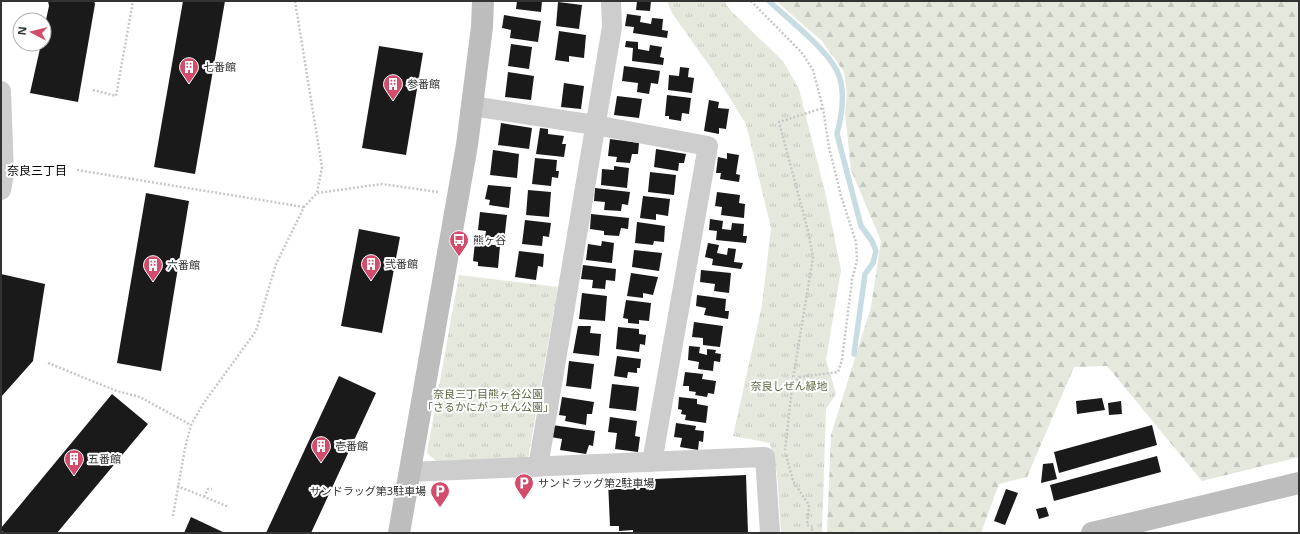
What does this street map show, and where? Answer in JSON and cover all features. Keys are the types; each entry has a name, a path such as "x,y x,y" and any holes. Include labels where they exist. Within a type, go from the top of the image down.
{"street":[{"path":"398,533 472,106 483,1"},
{"path":"538,467 612,27 611,1"},
{"path":"1,91 4,175 1,190"},
{"path":"472,106 595,125 708,146 652,462"},
{"path":"409,472 765,457 770,533"},
{"path":"1092,533 1299,483"}],"path":[{"path":"93,90 116,96 133,1"},
{"path":"174,516 177,486 191,425 203,404 256,331 276,264 304,207 317,194 322,167 295,1"},
{"path":"751,1 802,53 813,70 823,108 829,147 841,196 856,242 857,260 852,280 842,360 838,372 799,377 792,388"},
{"path":"811,533 813,527 807,525 809,505 793,481 784,446 813,257 808,230 779,122 823,108"},
{"path":"77,170 304,207"},
{"path":"317,194 382,184 442,192"},
{"path":"48,363 117,391 140,397 191,425"},
{"path":"177,486 227,506"},
{"path":"204,497 208,489 212,489"}],"green space":[{"name":"奈良しぜん緑地","path":"667,1 724,1 731,11 783,61 799,89 826,196 841,270 826,360 836,394 826,409 822,533 781,533 777,474 770,443 733,436 762,305 771,228 746,124 711,68 672,13"},
{"path":"776,1 1299,1 1299,457 1202,481 1107,366 1074,367 1027,477 999,484 981,533 827,533 831,435 871,307 881,241 851,170 845,113 847,93 844,72 822,41"},
{"name":"奈良三丁目熊ヶ谷公園 「さるかにがっせん公園」","path":"459,275 558,287 528,459 436,461 427,453"}],"building":[{"path":"48,1 94,1 95,4 78,102 30,93 39,52 52,52 52,12 48,12"},
{"name":"七番館","path":"183,1 225,1 195,174 154,167"},
{"path":"517,1 542,1 541,12 516,9"},
{"path":"637,1 651,1 650,11 636,10"},
{"path":"558,2 582,5 579,29 556,26"},
{"path":"627,14 641,16 640,22 651,24 652,18 663,19 662,30 668,31 667,38 633,33 634,27 625,26"},
{"path":"504,15 541,21 538,42 510,38 511,30 502,28"},
{"path":"559,31 586,35 584,58 569,56 569,62 555,60"},
{"path":"626,41 638,42 638,49 649,51 650,45 662,47 660,57 664,58 663,65 632,61 633,48 625,47"},
{"path":"511,44 532,47 529,69 508,66"},
{"name":"参番館","path":"379,46 423,53 406,155 362,148"},
{"path":"624,66 660,71 658,84 651,83 649,94 637,92 638,83 622,81"},
{"path":"680,67 689,68 688,77 694,78 692,93 668,90 669,75 679,76"},
{"path":"508,72 534,76 531,100 505,97"},
{"path":"564,83 584,86 581,109 561,107"},
{"path":"667,95 691,98 689,114 682,113 681,121 669,119 669,116 665,116"},
{"path":"617,96 642,99 639,118 614,115"},
{"path":"709,100 719,102 718,108 729,109 726,129 719,128 719,134 704,131"},
{"path":"501,123 532,128 529,149 498,145"},
{"path":"540,128 548,129 548,134 564,136 562,144 566,144 564,157 536,154"},
{"path":"610,139 639,143 638,154 632,154 630,163 616,162 617,157 608,156"},
{"path":"656,149 686,154 684,163 679,163 678,171 654,167"},
{"path":"493,150 519,154 517,178 490,175"},
{"path":"727,153 739,155 736,174 740,175 739,182 720,179 721,173 716,173 718,157 727,159"},
{"path":"535,158 557,160 556,171 559,171 558,178 552,177 551,186 532,184"},
{"path":"614,166 629,168 627,188 601,185 602,169 614,170"},
{"path":"650,172 676,175 674,195 648,192"},
{"path":"488,185 511,187 509,208 489,205 490,200 485,199"},
{"path":"595,188 630,192 628,205 622,204 621,211 604,210 605,202 594,201"},
{"path":"528,190 551,192 549,217 526,215"},
{"path":"717,192 740,195 739,203 745,204 744,218 721,215 722,207 715,206"},
{"name":"六番館","path":"146,193 189,201 161,371 117,363"},
{"path":"643,196 670,199 668,216 656,214 656,220 640,218"},
{"path":"480,212 507,215 504,241 485,238 486,231 478,230"},
{"path":"591,214 629,218 628,229 621,228 619,236 604,235 604,231 590,229"},
{"path":"710,219 723,221 722,229 731,230 732,223 744,224 743,236 747,236 746,243 716,240 717,231 709,230"},
{"path":"525,220 551,223 549,237 543,236 542,246 522,244"},
{"path":"637,222 665,226 664,242 654,241 653,245 635,243"},
{"name":"弐番館","path":"359,229 400,237 382,333 341,326"},
{"path":"602,241 614,243 612,263 586,260 588,244 601,246"},
{"path":"475,242 500,246 498,268 478,266 478,262 473,261"},
{"path":"708,243 719,245 717,253 727,255 728,248 736,249 734,262 743,263 741,269 712,265 713,259 705,257"},
{"path":"634,250 662,253 659,271 632,267"},
{"path":"519,251 544,254 543,267 538,266 536,280 515,277"},
{"path":"583,265 616,269 615,281 606,280 605,289 592,288 593,280 581,279"},
{"path":"701,270 731,273 729,293 714,291 715,284 700,282"},
{"path":"631,273 658,277 653,295 643,293 643,298 627,296"},
{"path":"1,274 45,284 33,361 1,397"},
{"path":"582,293 607,296 605,321 579,319"},
{"path":"697,295 726,299 725,311 729,311 728,319 704,315 706,308 696,306"},
{"path":"626,300 651,303 649,321 639,320 639,324 628,323 628,319 623,318"},
{"path":"694,322 723,326 720,347 703,345 703,338 692,337"},
{"path":"578,326 591,326 590,333 601,334 599,356 573,353"},
{"path":"618,327 639,329 639,334 646,335 645,345 640,344 639,352 616,349"},
{"path":"689,346 700,347 699,353 707,355 707,349 716,350 715,353 721,354 720,362 714,361 713,371 698,369 699,362 688,360"},
{"path":"617,356 641,359 640,368 637,368 637,373 628,372 627,378 614,376"},
{"path":"569,361 594,364 591,389 566,386"},
{"path":"685,372 703,374 702,379 716,381 714,394 708,393 707,397 695,395 696,392 689,391 689,386 683,386"},
{"name":"壱番館","path":"339,376 376,393 311,533 266,533"},
{"path":"612,384 639,387 636,411 609,408"},
{"name":"五番館","path":"112,394 148,424 57,533 3,533 1,528"},
{"path":"562,397 594,402 592,414 587,414 586,425 565,421 566,416 559,415"},
{"path":"679,397 697,399 697,404 708,406 706,423 685,420 686,415 681,414 682,410 678,409"},
{"path":"1102,398 1105,410 1077,414 1076,401"},
{"path":"1121,401 1122,414 1109,415 1108,403"},
{"path":"610,417 637,421 635,436 640,437 638,452 615,449 617,433 608,432"},
{"path":"676,423 696,426 695,430 704,431 703,442 699,441 698,450 680,447 682,438 674,437"},
{"path":"552,425 595,431 593,446 589,445 586,454 560,450 562,439 551,437"},
{"path":"1152,425 1157,445 1059,473 1054,452"},
{"path":"1157,456 1161,472 1054,501 1050,485"},
{"path":"1053,463 1057,479 1041,483 1043,464"},
{"path":"746,475 748,533 633,533 633,530 619,531 619,526 610,526 608,481"},
{"path":"1006,489 1018,493 1005,525 994,521"},
{"path":"1046,507 1049,516 1039,519 1036,509"},
{"path":"191,517 225,533 184,533"}],"waterway":[{"path":"769,1 806,34 824,53 837,71 842,86 842,102 837,134 861,226 872,241 876,251 873,263 865,274 854,354"}],"place":[{"name":"七番館","path":"189,84"},
{"name":"参番館","path":"393,101"},
{"name":"熊ヶ谷","path":"459,257"},
{"name":"弐番館","path":"371,281"},
{"name":"六番館","path":"153,282"},
{"name":"壱番館","path":"321,463"},
{"name":"五番館","path":"74,476"},
{"name":"サンドラッグ第2駐車場","path":"524,500"},
{"name":"サンドラッグ第3駐車場","path":"440,508"}],"district":[{"name":"奈良三丁目","path":"37,171"}]}
